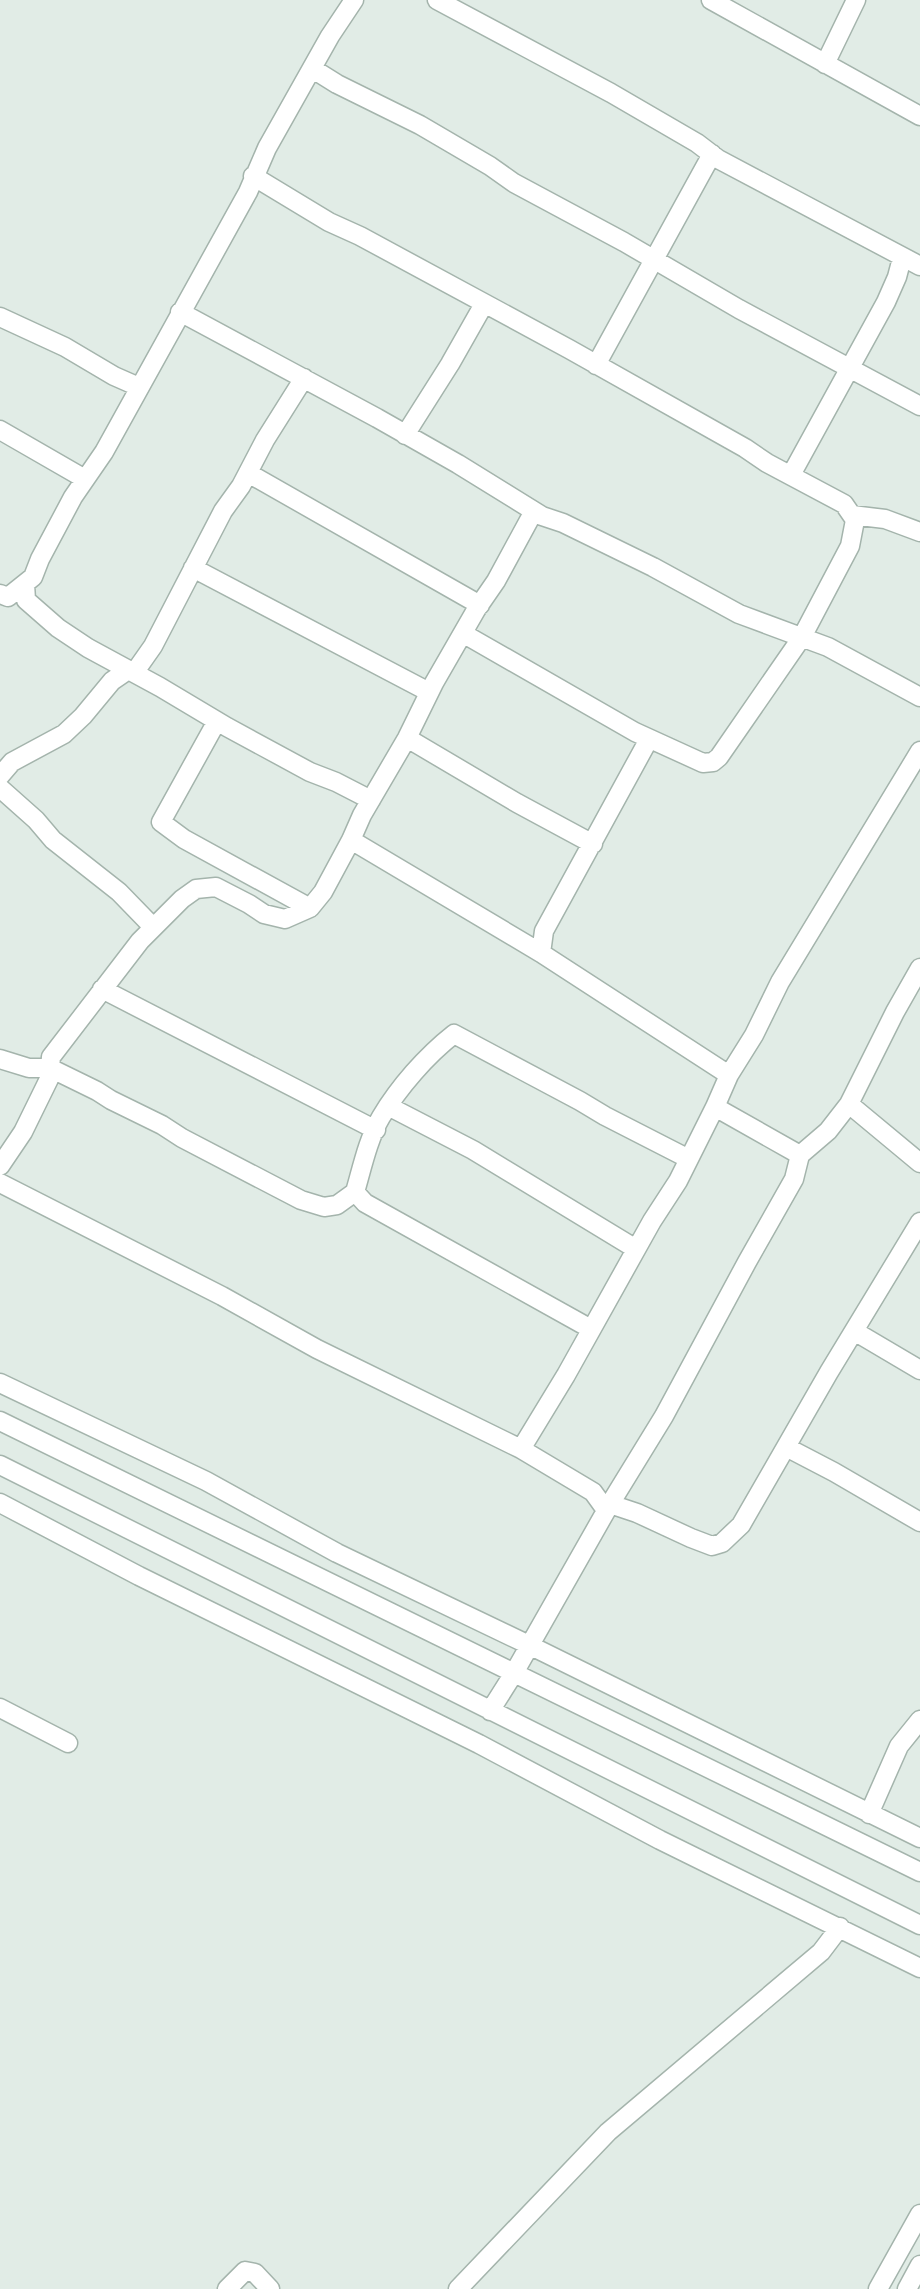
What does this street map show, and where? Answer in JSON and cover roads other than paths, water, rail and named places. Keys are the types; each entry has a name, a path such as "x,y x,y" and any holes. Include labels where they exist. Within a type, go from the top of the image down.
{"street":[{"path":"0,594 8,597 33,578 40,559 73,497 104,452 248,192 253,176 354,0"},
{"path":"436,0 611,93 712,154 920,266"},
{"path":"711,0 920,116"},
{"path":"825,64 856,0"},
{"path":"313,69 337,84 420,125 490,166 514,183 920,406"},
{"path":"596,364 676,215 712,154"},
{"path":"253,176 329,222 360,236 596,364 844,504 855,520 850,546 802,637 719,757 713,762 703,763 649,739 464,634"},
{"path":"791,475 886,302 902,258"},
{"path":"405,435 450,364 483,304"},
{"path":"180,312 458,464 534,511 653,567 739,614 802,637 849,658 920,697"},
{"path":"0,316 139,387"},
{"path":"0,776 12,762 64,734 83,716 112,681 131,672 153,646 223,511 304,378"},
{"path":"0,430 85,479"},
{"path":"248,473 480,605"},
{"path":"0,1166 23,1132 49,1079 51,1057 102,989 153,927 182,899 196,889 216,887 264,914 285,919 310,908 323,892 370,800 407,738 429,692 496,581 534,511"},
{"path":"852,515 885,519 920,532"},
{"path":"193,568 429,692"},
{"path":"25,585 26,600 58,628 217,721 310,772 336,782 370,800"},
{"path":"217,721 161,822 184,839 310,908"},
{"path":"407,738 517,803 593,844"},
{"path":"541,953 544,931 649,739"},
{"path":"521,1449 689,1159 729,1075 754,1035 780,982 920,751"},
{"path":"0,788 36,820 53,840 119,892 153,927"},
{"path":"351,840 541,953 729,1075"},
{"path":"490,1711 608,1507 664,1416 794,1179 800,1155 828,1131 849,1104 920,968"},
{"path":"102,989 154,1018 200,1038 376,1130"},
{"path":"0,1059 29,1068 50,1068 301,1200 324,1207 338,1205 355,1192 376,1130 388,1106 439,1046 454,1034 689,1159"},
{"path":"849,1104 920,1163"},
{"path":"388,1106 473,1150 636,1249"},
{"path":"715,1107 800,1155"},
{"path":"0,1183 222,1296 317,1349 521,1449 593,1492 608,1507 637,1513 712,1546 722,1543 741,1525 920,1222"},
{"path":"355,1192 365,1203 394,1221 591,1329"},
{"path":"854,1332 920,1370"},
{"path":"0,1383 206,1481 337,1553 530,1645 920,1839"},
{"path":"0,1421 920,1872"},
{"path":"786,1448 834,1472 920,1522"},
{"path":"0,1465 920,1925"},
{"path":"0,1503 139,1576 479,1744 650,1834 920,1968"},
{"path":"0,1708 68,1743"},
{"path":"869,1814 900,1746 920,1720"},
{"path":"458,2289 608,2132 821,1952 840,1927"},
{"path":"878,2289 920,2214"},
{"path":"907,2289 920,2265"},
{"path":"227,2289 245,2271 255,2273 270,2289"}]}
